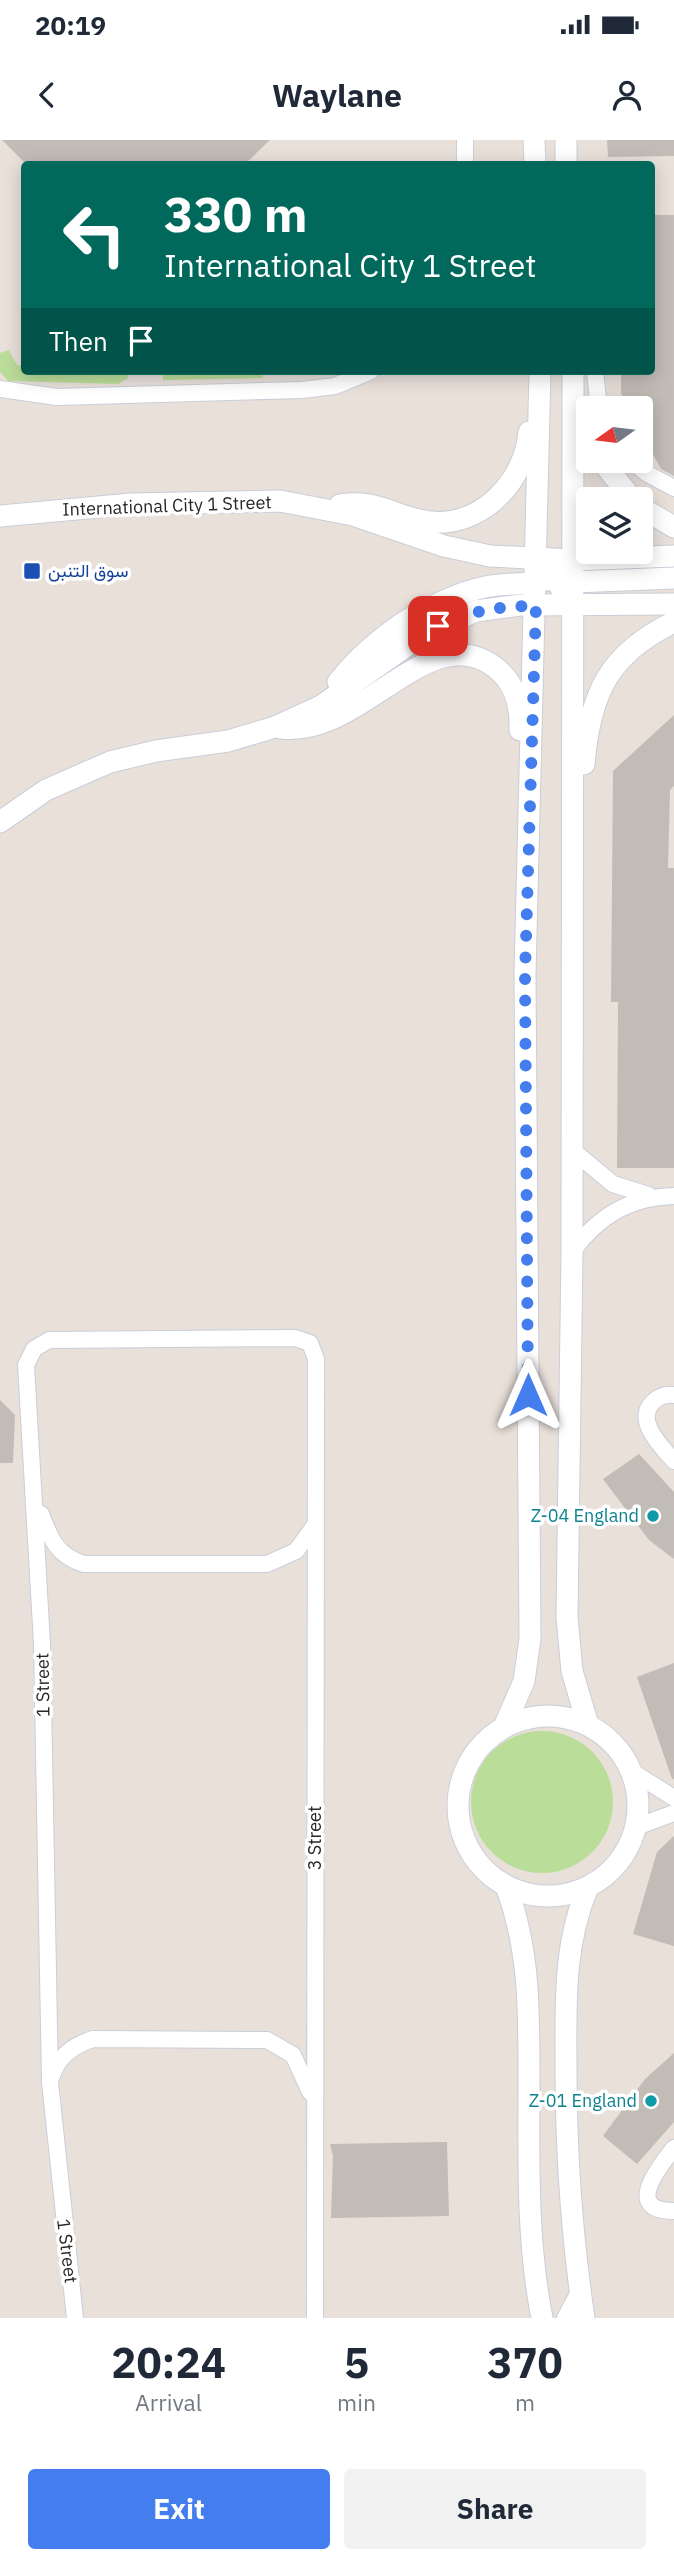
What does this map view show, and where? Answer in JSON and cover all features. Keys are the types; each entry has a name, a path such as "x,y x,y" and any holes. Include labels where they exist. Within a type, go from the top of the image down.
{"street":[{"path":"465,140 465,161"},
{"path":"534,140 535,161"},
{"path":"566,140 566,161"},
{"path":"0,389 57,397 302,390 335,386 362,375"},
{"path":"329,508 370,504 418,520 444,522 468,517 490,504 515,476 525,453 533,375"},
{"path":"504,1727 524,1681 530,1639 525,974 531,826 540,375"},
{"path":"573,375 570,849 572,1252 567,1617 572,1671 588,1725"},
{"path":"595,375 598,396"},
{"path":"611,473 622,487"},
{"path":"645,473 674,488"},
{"name":"International City 1 Street","path":"0,516 181,502 256,500 329,508 444,546 490,556 536,560 573,571"},
{"path":"653,515 674,527"},
{"path":"321,706 357,661 415,616 445,601 484,587 536,582 573,571 674,556"},
{"path":"536,605 573,571 674,578"},
{"path":"0,822 46,790 110,762 156,751 228,741 275,727 321,706 425,633 450,621 487,609 536,605 674,604"},
{"path":"570,849 591,710 600,687 631,648 674,622"},
{"path":"275,727 312,727 336,719 410,672 441,656 461,654 480,659 505,677 516,695 520,715 523,786 531,826"},
{"path":"571,1149 613,1184 654,1196"},
{"path":"572,1252 589,1231 610,1214 634,1201 654,1196 674,1196"},
{"name":"1 Street","path":"75,2318 50,2082 43,1671 26,1374 29,1356 41,1343 58,1340 295,1338 310,1343 316,1359"},
{"name":"3 Street","path":"316,1359 316,2318"},
{"path":"674,1395 660,1396 653,1401 646,1418 648,1427 674,1461"},
{"path":"35,1499 57,1548 64,1556 84,1564 267,1564 296,1551 316,1525"},
{"path":"552,1716 588,1725 614,1744 631,1771 638,1798 636,1827 622,1858 607,1874 588,1887 553,1896 529,1894 506,1886 481,1866 462,1831 458,1807 461,1783 470,1761 479,1748 504,1727 527,1718 552,1716"},
{"path":"631,1771 674,1798"},
{"path":"636,1827 674,1813"},
{"path":"506,1886 517,1915 528,1979 530,2194 542,2318"},
{"path":"584,2318 566,2168 566,1978 574,1927 588,1887"},
{"path":"50,2082 61,2058 81,2043 93,2039 267,2040 286,2048 293,2055 314,2101"},
{"path":"674,2148 649,2179 647,2187 652,2203 658,2208 674,2211"},
{"path":"565,2318 580,2290"}],"green space":[{"path":"9,350 17,365 21,366 21,375 128,375 128,378 118,384 8,381 0,372 0,353"},
{"path":"163,375 263,375 263,378 163,380"},
{"path":"542,1731 569,1737 592,1752 607,1775 613,1802 607,1829 592,1852 569,1867 542,1873 515,1867 492,1852 477,1829 471,1802 477,1775 492,1752 515,1737"}],"building":[{"path":"2,140 270,140 248,161 23,161"},
{"path":"607,140 674,140 674,156 608,157"},
{"path":"655,215 674,215 674,476 661,469 653,454 653,396 623,396 621,375 655,375"},
{"path":"674,715 674,786 670,790 668,868 674,868 674,1168 617,1168 618,1002 611,1002 613,771"},
{"path":"0,1400 15,1415 13,1463 0,1463"},
{"name":"Z-04 England","path":"639,1454 674,1492 674,1559 649,1540 603,1479"},
{"path":"674,1663 674,1779 672,1779 637,1677"},
{"path":"674,1836 674,1946 633,1934 657,1852"},
{"name":"Z-01 England","path":"674,2053 674,2122 637,2164 603,2136 645,2079"},
{"path":"447,2142 449,2216 331,2218 333,2156 330,2144"}],"place":[{"name":"سوق التنبن","path":"32,571"},
{"name":"Z-04 England","path":"653,1516"},
{"name":"Z-01 England","path":"651,2101"}],"route":[{"path":"438,626 487,609 536,605 525,974 528,1395"}]}
